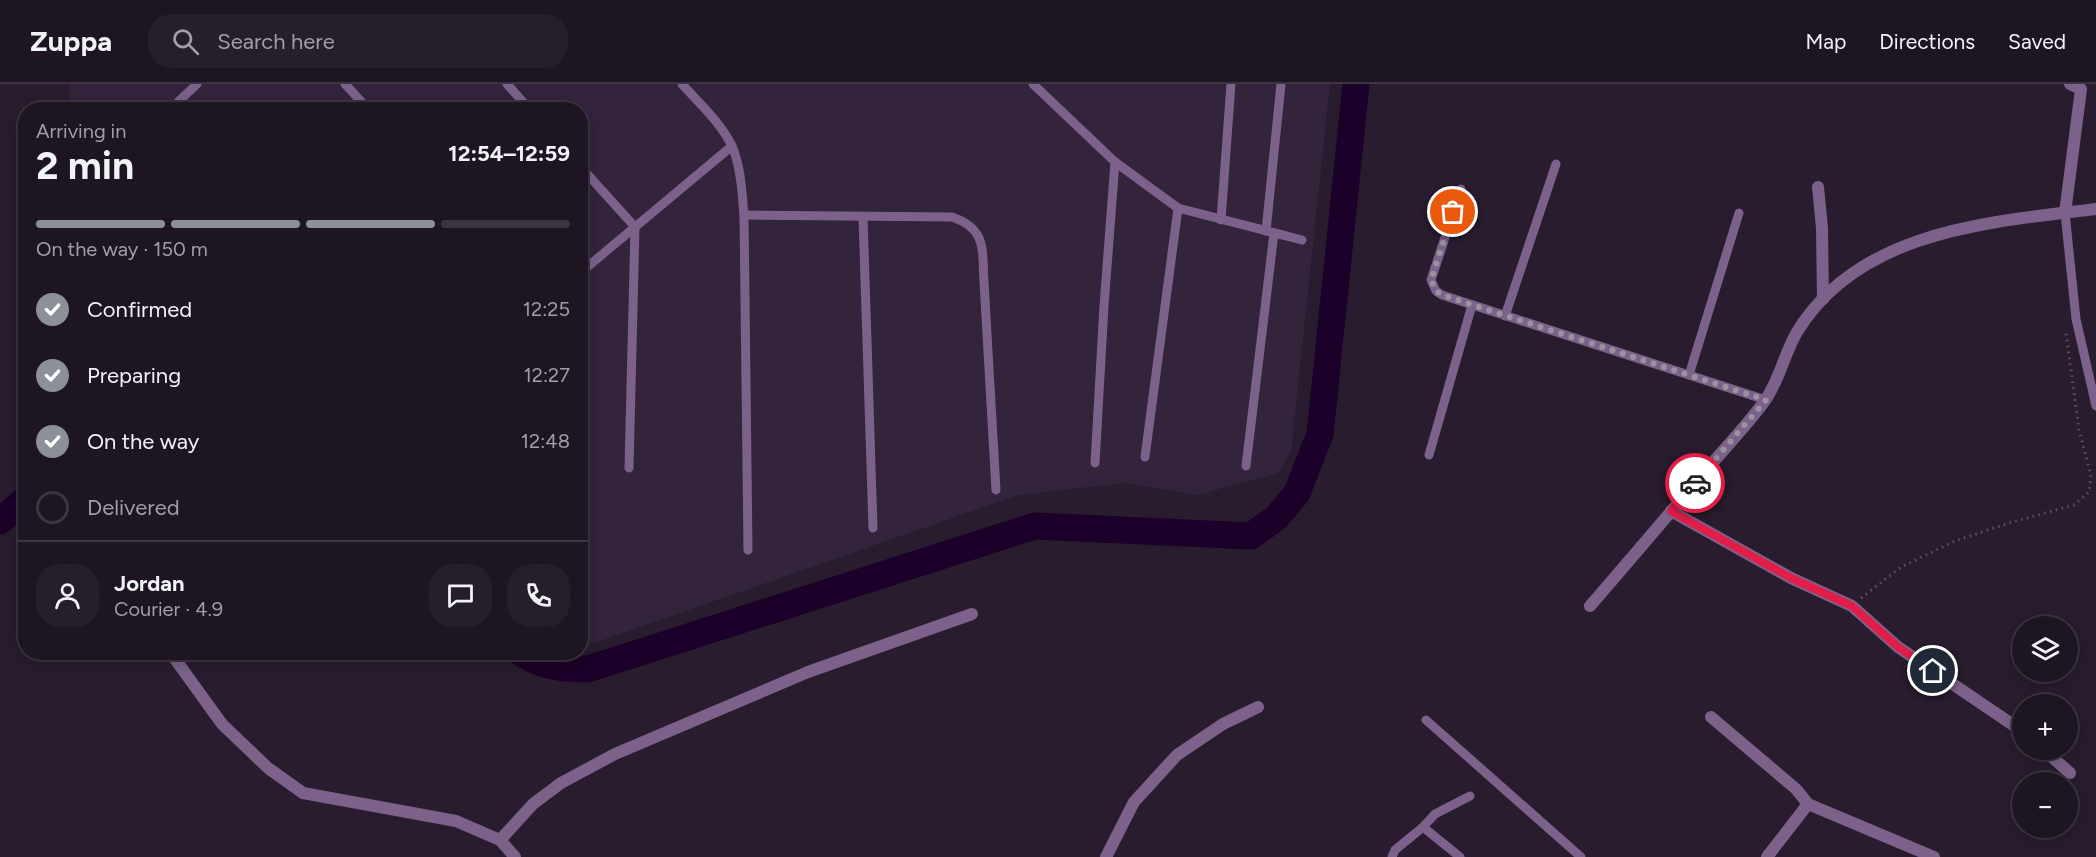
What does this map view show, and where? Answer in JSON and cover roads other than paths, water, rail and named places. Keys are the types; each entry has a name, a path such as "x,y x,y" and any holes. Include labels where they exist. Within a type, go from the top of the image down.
{"street":[{"path":"2065,213 2078,86"},
{"path":"1818,187 1822,228 1823,299"},
{"path":"1590,606 1766,400 1797,332 1823,299 1862,267 1908,243 2016,218 2096,209"},
{"path":"1671,511 1791,578 1852,606 1898,647 2012,723"},
{"path":"500,840 533,804 561,783 615,754 808,672 972,614"},
{"path":"176,660 222,724 268,768 303,792 456,821 500,840 515,857"},
{"path":"1106,857 1134,802 1177,755 1223,724 1258,707"},
{"path":"1711,717 1796,789 1808,804 1934,857"},
{"path":"2055,760 2069,772"},
{"path":"1767,857 1808,804"}],"lane":[{"path":"178,102 197,84"},
{"path":"345,84 362,102"},
{"path":"507,84 523,102"},
{"path":"682,84 732,146 741,181 744,215 748,550"},
{"path":"1033,84 1115,162 1178,208 1302,240"},
{"path":"1221,220 1231,84"},
{"path":"1246,466 1270,232 1281,84"},
{"path":"588,266 732,146"},
{"path":"1095,464 1115,162"},
{"path":"1505,316 1556,164"},
{"path":"588,175 635,227 629,468"},
{"path":"1461,189 1431,280 1436,291 1505,316 1766,400"},
{"path":"1145,457 1178,208"},
{"path":"1689,375 1738,213"},
{"path":"2065,213 2076,319 2096,406"},
{"path":"744,215 952,217 968,222 976,229 982,248 996,490"},
{"path":"864,217 873,528"},
{"path":"1429,455 1472,305"},
{"path":"1426,720 1581,857"},
{"path":"1392,857 1395,850 1435,814 1470,796"},
{"path":"1423,827 1460,857"}],"waterway":[{"path":"534,660 553,666 588,669 1035,526 1251,536 1276,518 1297,493 1320,434 1356,84"},
{"path":"0,521 18,506"}]}
